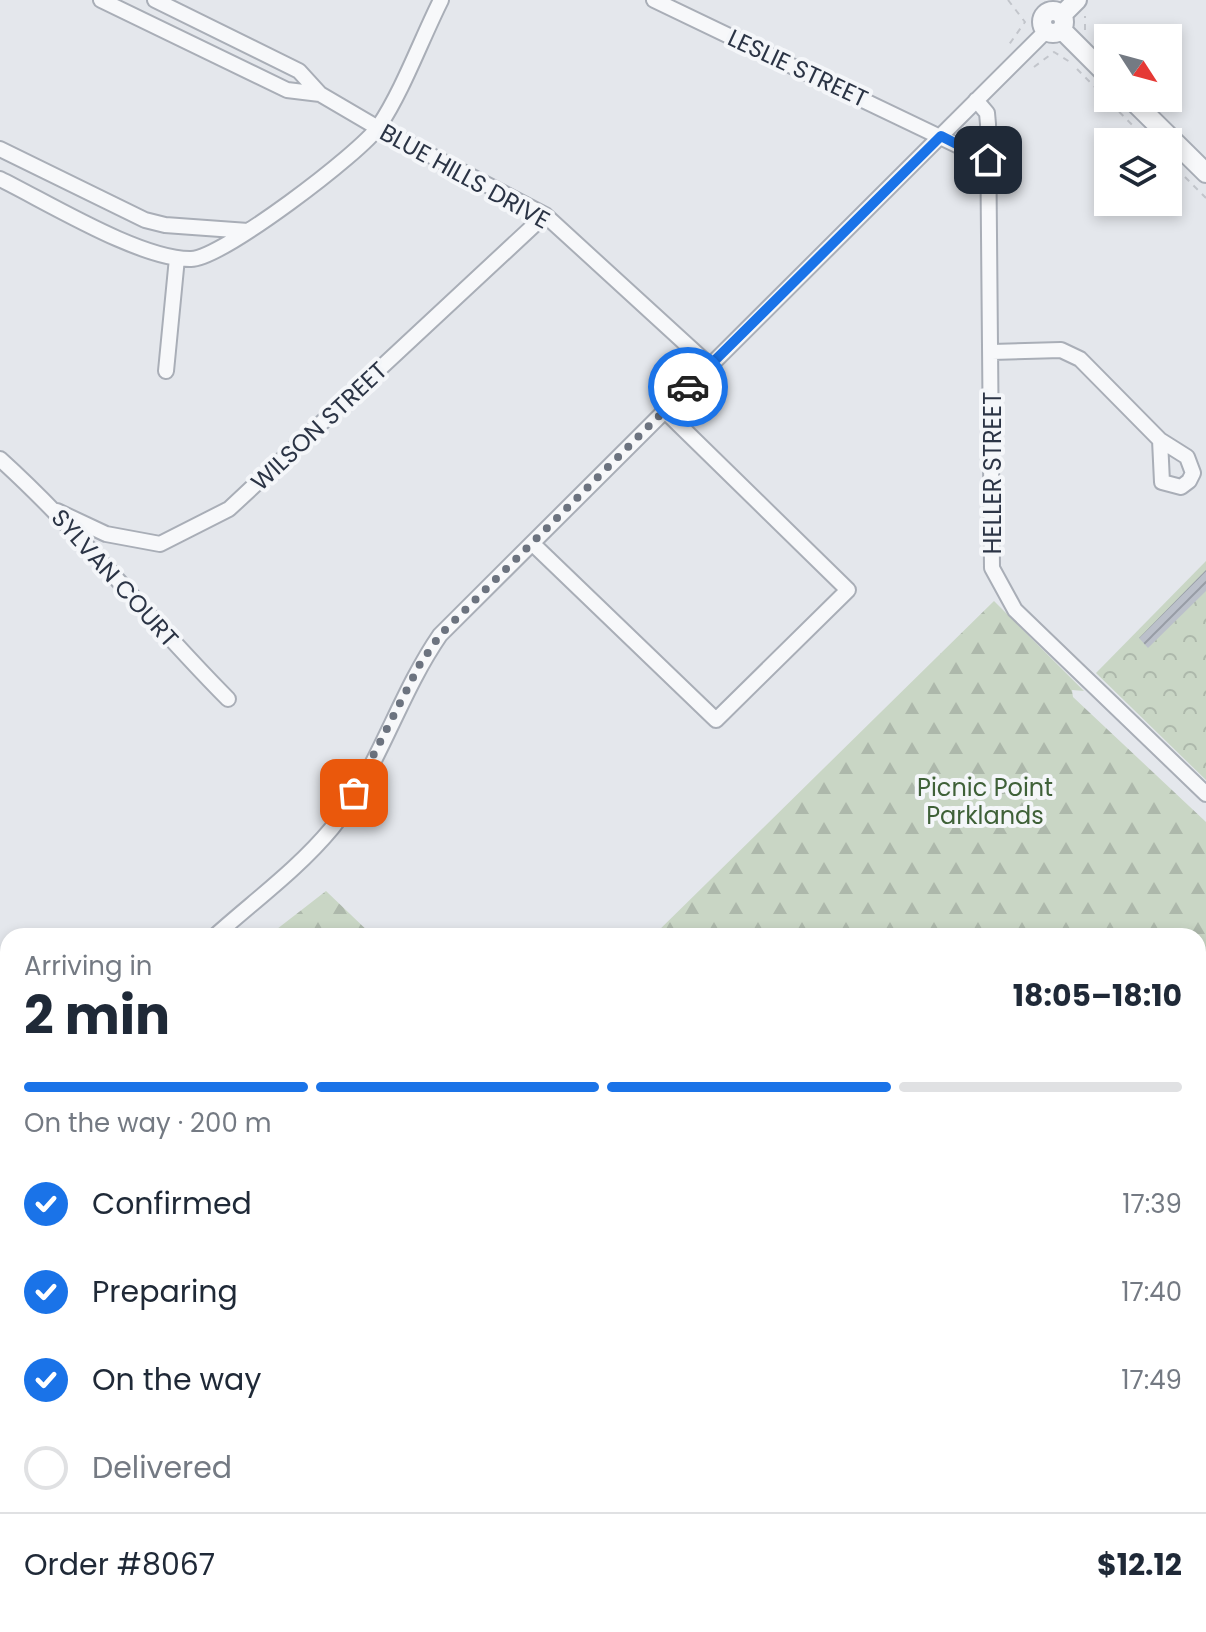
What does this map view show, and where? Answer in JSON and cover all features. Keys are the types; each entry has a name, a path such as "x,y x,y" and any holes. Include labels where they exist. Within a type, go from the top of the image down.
{"street":[{"name":"BLUE HILLS DRIVE","path":"101,0 287,90 320,94"},
{"name":"BLUE HILLS DRIVE","path":"155,0 299,71 320,94 378,128 545,215 709,365"},
{"path":"0,179 133,245 194,260 212,253 279,212 378,128 441,0"},
{"name":"LESLIE STREET","path":"654,0 941,136"},
{"path":"1031,0 1094,62"},
{"path":"224,928 299,863 333,826 354,793 420,664 440,635 1077,0"},
{"name":"HELLER STREET","path":"976,100 987,113 992,568 1001,590 1015,610 1206,794"},
{"path":"1144,112 1206,173"},
{"path":"941,136 988,160"},
{"path":"0,149 145,220 165,225 248,231"},
{"name":"WILSON STREET","path":"57,511 106,534 160,544 229,509 545,215"},
{"path":"166,371 177,258"},
{"path":"992,352 1061,350 1080,359 1160,440"},
{"path":"533,544 716,720 848,590 666,412"},
{"name":"SYLVAN COURT","path":"0,459 57,511 165,636 228,699"}],"path":[{"path":"1008,0 1025,22 1008,46"},
{"path":"1034,67 1049,53 1059,54 1135,128"},
{"path":"1182,174 1206,198"}],"green space":[{"path":"1206,561 1206,780 1096,673"},
{"name":"Picnic Point Parklands","path":"994,601 1084,691 1072,690 1073,697 1206,822 1206,928 661,928"},
{"path":"326,891 365,928 278,928"}],"building":[{"path":"1206,570 1206,591 1148,648 1139,638"}],"way so far":[{"path":"354,793 420,664 440,635 688,387"}],"route":[{"path":"688,387 941,136 988,160"}]}
